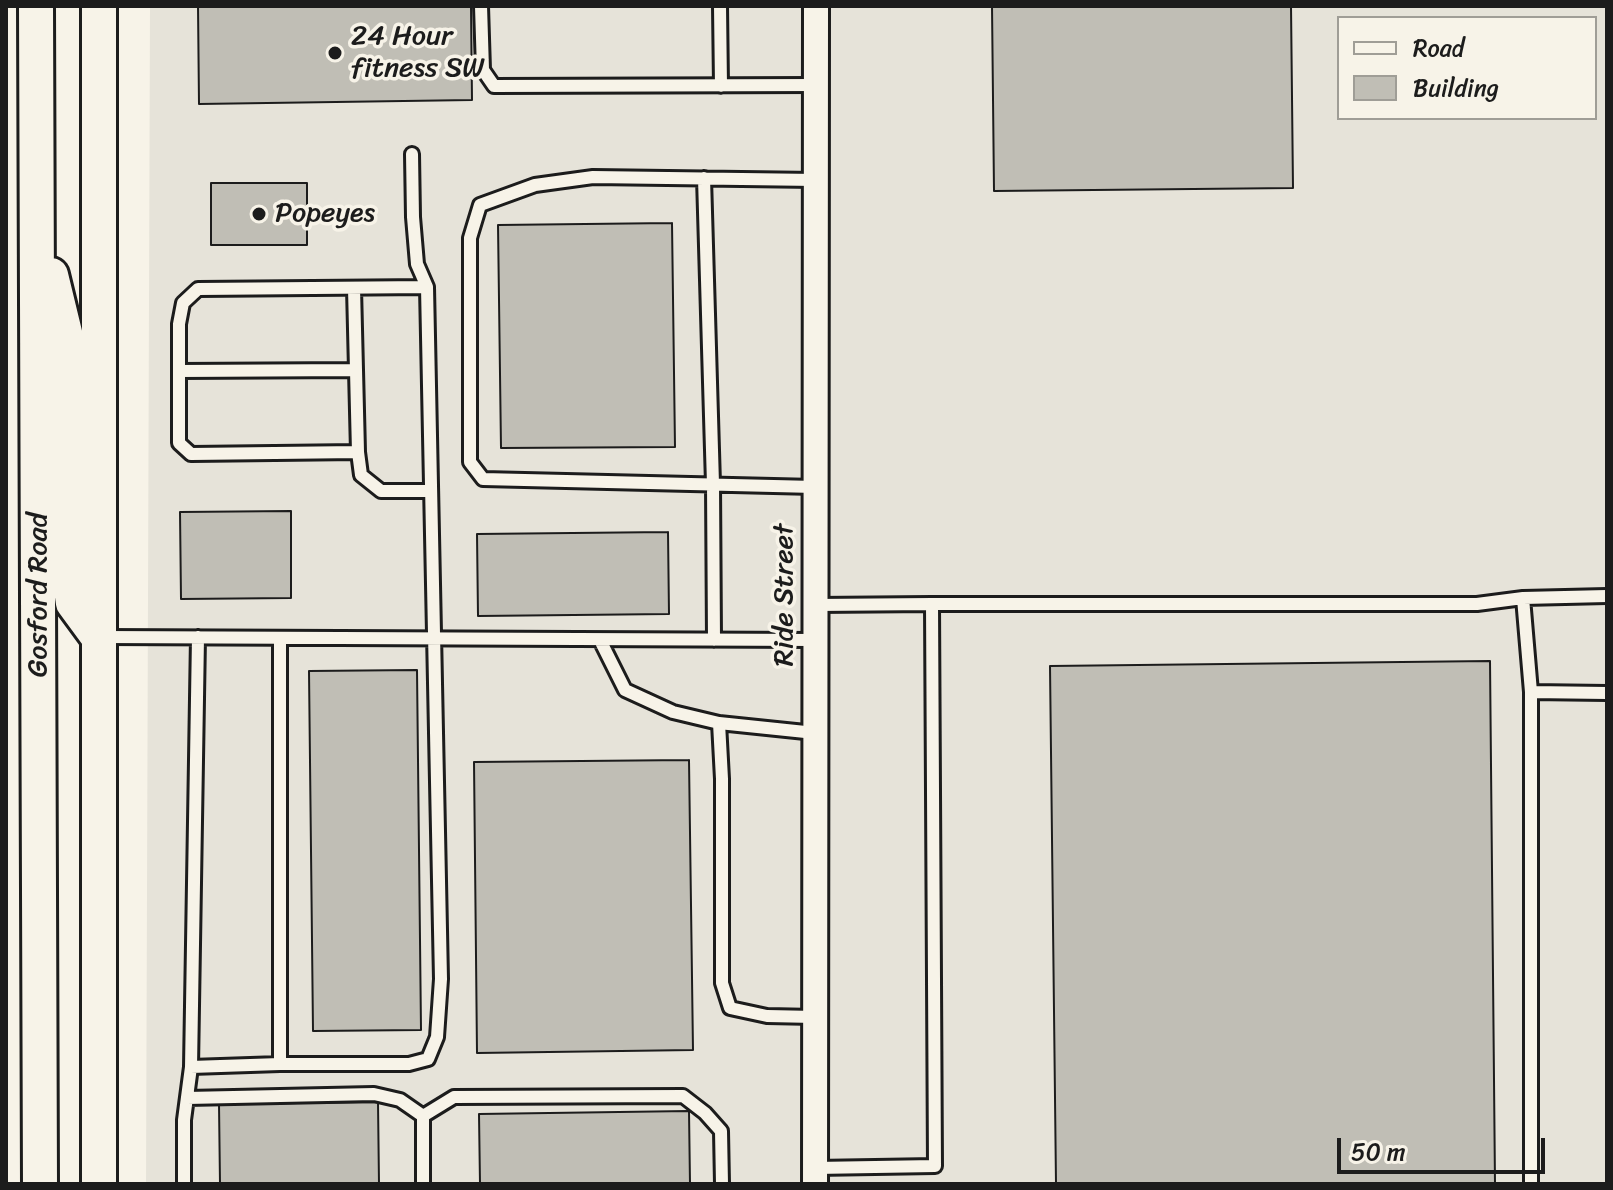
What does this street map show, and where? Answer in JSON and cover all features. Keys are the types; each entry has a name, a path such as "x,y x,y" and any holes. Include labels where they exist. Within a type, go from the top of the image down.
{"main road":[{"name":"Gosford Road","path":"36,6 40,1184"},
{"path":"99,6 99,1184"},
{"path":"38,220 67,341 67,561 73,603 98,637"}],"street":[{"name":"Ride Street","path":"815,1176 816,6"}],"lane":[{"path":"481,6 483,70 494,86 816,85"},
{"path":"720,6 721,86"},
{"path":"191,1067 409,1064 428,1059 437,1037 441,979 427,287 417,264 412,154"},
{"path":"815,487 483,479 470,462 470,238 480,205 535,185 593,177 816,180"},
{"path":"704,178 714,640"},
{"path":"358,452 191,454 179,443 179,324 183,303 198,289 427,287"},
{"path":"354,288 361,475 381,491 430,491"},
{"path":"179,371 356,370"},
{"path":"816,605 1461,604 1523,598 1607,596"},
{"path":"1523,598 1531,692 1531,1184"},
{"path":"815,1176 935,1166 932,604"},
{"path":"98,637 815,640"},
{"path":"184,1184 191,1067 198,637"},
{"path":"280,638 280,1064"},
{"path":"600,640 625,690 673,712 719,723 815,733"},
{"path":"1531,692 1607,693"},
{"path":"719,723 722,983 730,1008 767,1016 815,1017"},
{"path":"187,1098 374,1094 400,1100 423,1116"},
{"path":"423,1116 454,1097 683,1096 705,1113 721,1131 722,1184"},
{"path":"423,1116 423,1184"}],"shaded area":[{"path":"150,6 1607,6 1607,1184 146,1184"}],"building":[{"name":"24 Hour fitness SW","path":"198,6 471,6 472,100 199,104"},
{"path":"992,6 1291,6 1293,188 994,191"},
{"name":"Popeyes","path":"211,183 307,183 307,245 211,245"},
{"path":"672,223 675,447 501,448 498,225"},
{"path":"291,511 291,598 181,599 180,512"},
{"path":"668,532 669,614 478,616 477,534"},
{"path":"1490,661 1495,1184 1056,1184 1050,666"},
{"path":"417,670 421,1030 313,1031 309,671"},
{"path":"689,760 693,1050 477,1053 474,762"},
{"path":"378,1102 379,1184 220,1184 219,1104"},
{"path":"689,1111 690,1184 480,1184 479,1114"}],"place":[{"name":"24 Hour fitness SW","path":"335,53"},
{"name":"Popeyes","path":"259,214"}]}
